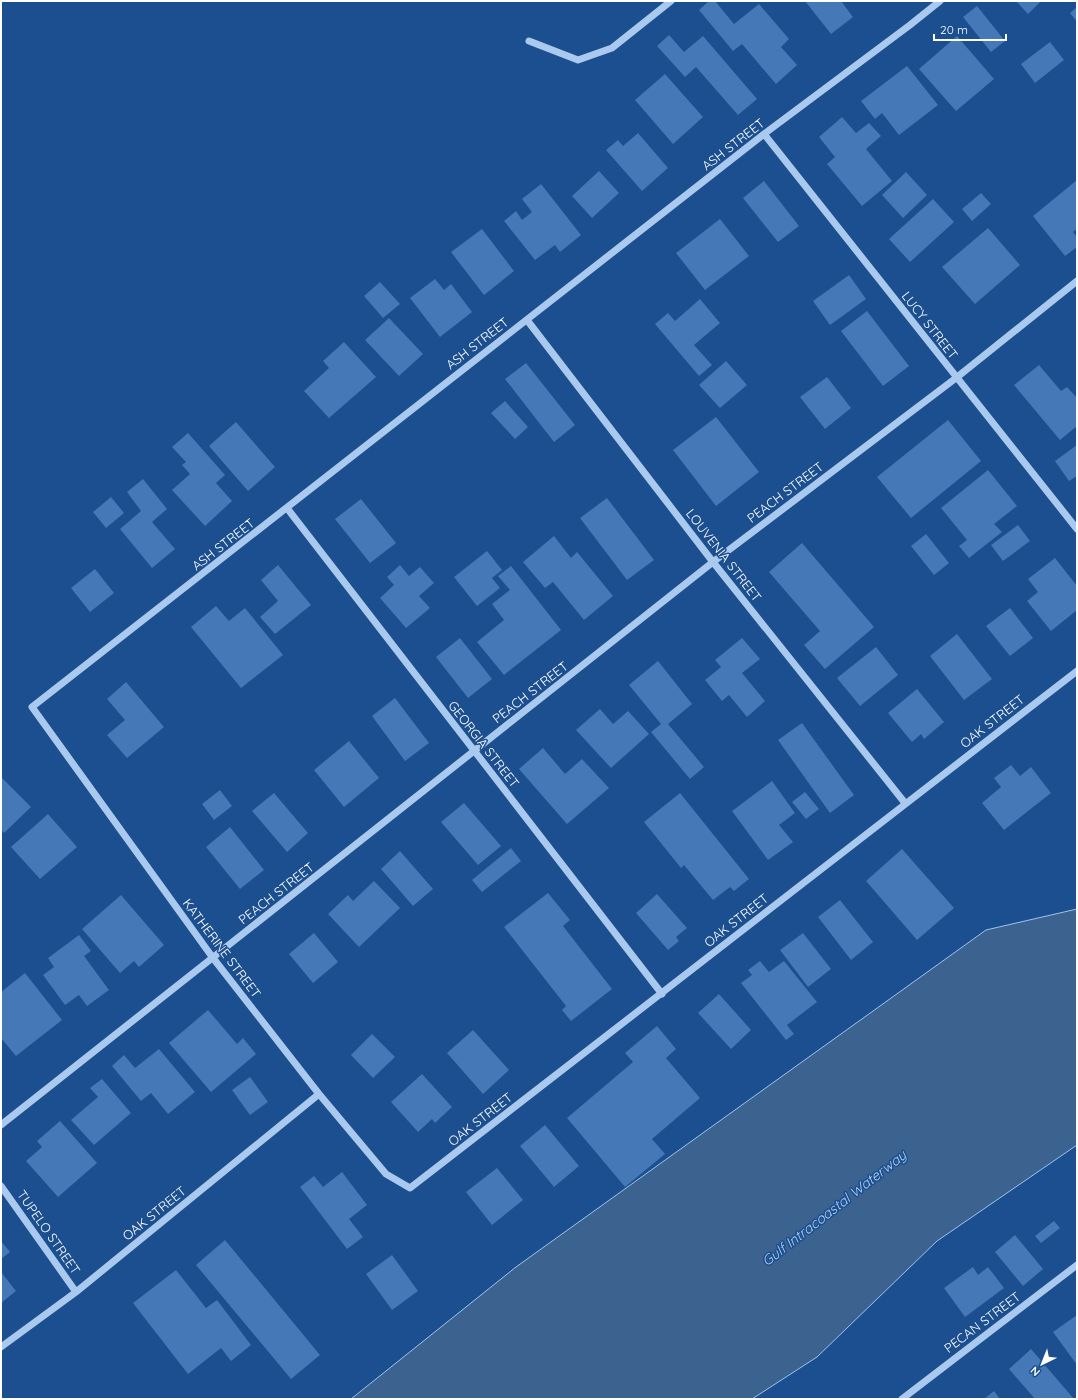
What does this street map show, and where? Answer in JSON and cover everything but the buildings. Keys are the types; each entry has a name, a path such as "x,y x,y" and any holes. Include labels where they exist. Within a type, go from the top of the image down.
{"street":[{"path":"529,41 578,60 612,48 672,1"},
{"name":"ASH STREET","path":"32,707 764,134 940,1"},
{"name":"LUCY STREET","path":"764,134 1077,530"},
{"name":"PEACH STREET","path":"1,1125 475,752 713,562 956,378 1077,281"},
{"name":"LOUVENIA STREET","path":"527,320 713,562 905,803"},
{"name":"GEORGIA STREET","path":"287,508 662,994"},
{"name":"OAK STREET","path":"410,1188 662,994 1077,670"},
{"name":"KATHERINE STREET","path":"32,707 213,958 319,1094 386,1174 410,1188"},
{"name":"OAK STREET","path":"1,1347 76,1292 319,1094"},
{"name":"TUPELO STREET","path":"1,1186 76,1292"},
{"name":"PECAN STREET","path":"902,1399 1077,1265"}],"water":[{"name":"Gulf Intracoastal Waterway","path":"1077,909 1077,1145 937,1241 817,1357 752,1399 351,1399 516,1267 986,930"}]}
